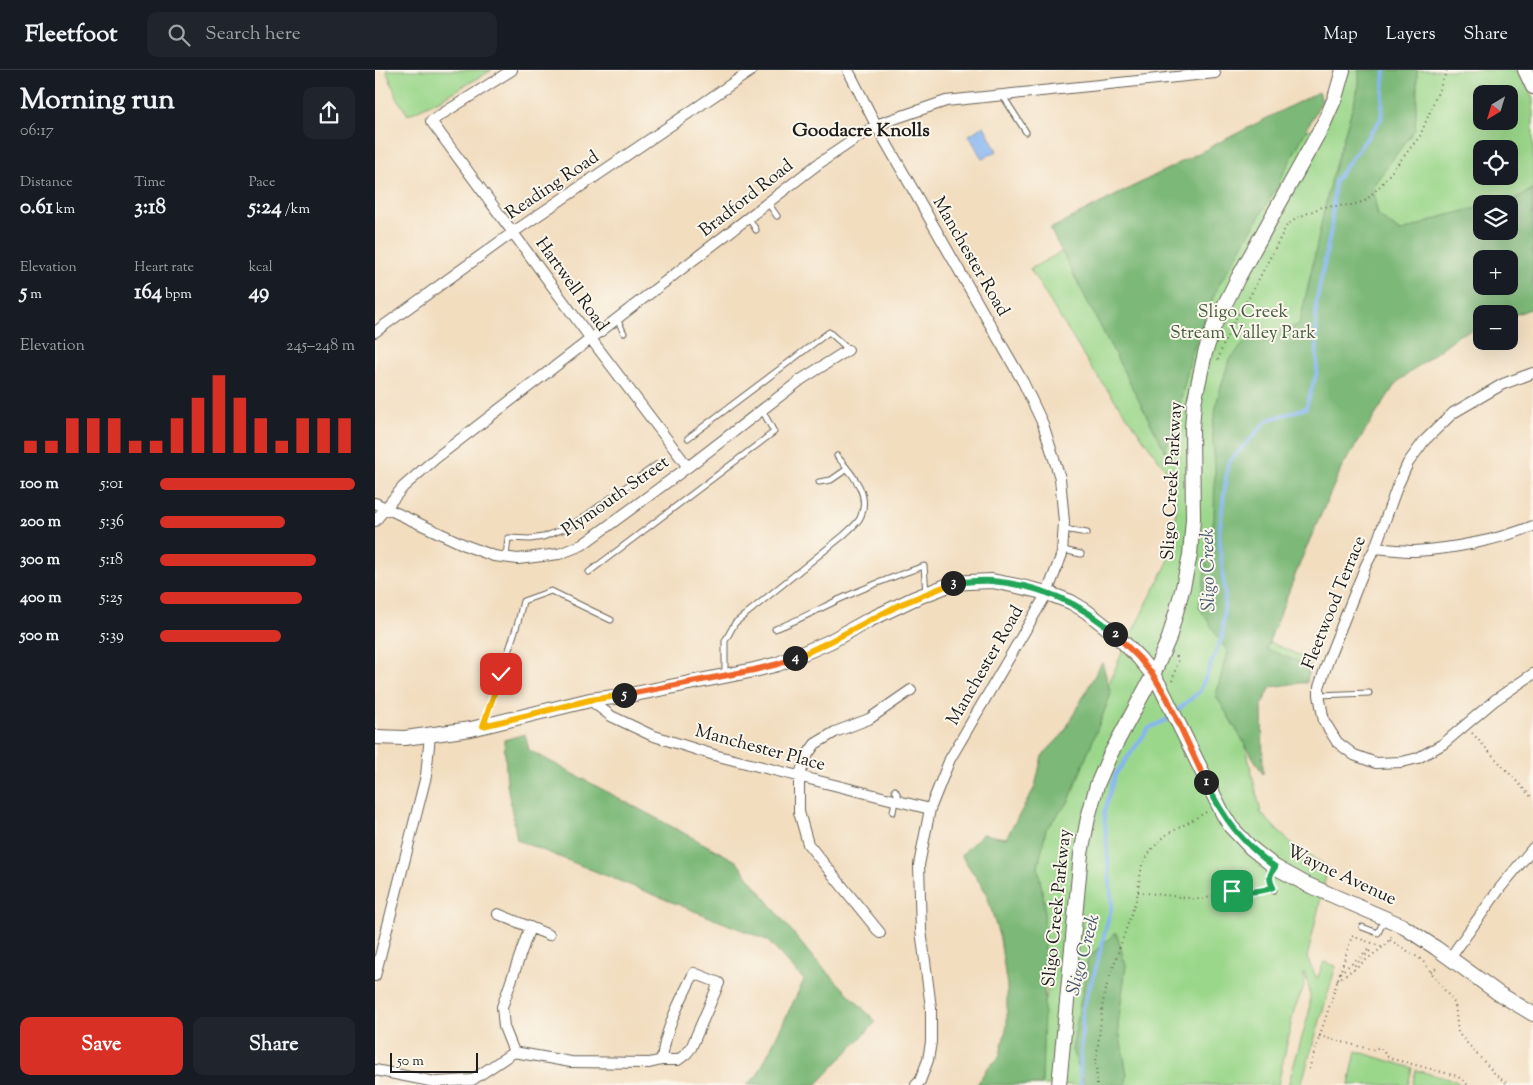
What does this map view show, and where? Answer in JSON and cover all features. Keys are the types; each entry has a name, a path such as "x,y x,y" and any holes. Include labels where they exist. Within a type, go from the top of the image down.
{"street":[{"name":"Hartwell Road","path":"512,70 431,121 512,233 688,467"},
{"name":"Reading Road","path":"375,332 512,233 752,70"},
{"name":"Manchester Road","path":"848,70 876,125 1023,382 1043,424 1060,478 1064,529 1062,554 1047,593 951,759 930,809 919,865 921,930 931,1008 931,1042 928,1060 916,1085"},
{"name":"Sligo Creek Parkway","path":"1059,1085 1081,854 1088,818 1097,786 1110,755 1153,675 1169,638 1177,612 1189,555 1193,519 1192,428 1194,403 1205,353 1214,326 1238,278 1324,123 1335,98 1343,70"},
{"path":"1525,70 1533,87"},
{"name":"Bradford Road","path":"375,521 403,487 436,458 818,164 876,125 946,101 1215,73"},
{"name":"Plymouth Street","path":"375,503 479,551 494,556 518,559 559,554 582,544 688,467 802,379 848,350"},
{"name":"Fleetwood Terrace","path":"1533,373 1503,384 1453,413 1424,441 1409,462 1397,487 1375,548 1366,565 1330,655 1319,687 1319,694 1324,721 1337,742 1354,755 1376,763 1402,762 1418,758 1443,744 1495,700 1533,674"},
{"path":"1375,548 1413,551 1432,549 1519,532 1533,526"},
{"name":"Wayne Avenue","path":"375,737 405,738 430,736 483,726 590,700 630,695 762,668 798,656 899,605 954,583 992,581 1032,589 1071,602 1098,620 1139,658 1153,675 1167,698 1213,797 1231,826 1251,848 1275,867 1306,884 1401,925 1450,958 1498,994 1533,1014"},
{"path":"880,934 808,844 799,812 799,776 808,754 815,744 835,732 869,719 911,690"},
{"name":"Manchester Place","path":"590,700 611,716 651,735 714,755 897,797 930,809"},
{"path":"375,976 426,776 430,736"},
{"path":"1450,958 1500,888 1533,848"},
{"path":"499,914 549,935"},
{"path":"514,1052 504,1027 502,1007 530,927"},
{"path":"375,1070 435,1082 472,1080 514,1052 571,1062 649,1063 662,1060 679,1060 691,1048 719,983 694,973 672,1019 663,1048 662,1060"}],"lane":[{"path":"1003,96 1026,132"},
{"path":"768,203 777,216"},
{"path":"749,218 756,230"},
{"path":"617,320 625,333"},
{"path":"688,438 829,332 848,350"},
{"path":"589,572 774,432 762,410"},
{"path":"725,675 725,640 735,623 844,535 860,519 864,505 861,489 837,456"},
{"path":"506,557 508,538 530,539 543,537 564,529 584,517 656,465"},
{"path":"819,482 831,480 847,468"},
{"path":"1064,529 1087,533"},
{"path":"1062,550 1081,554"},
{"path":"775,629 792,623 883,580 924,566 927,594"},
{"path":"483,726 518,622 523,601 551,591 611,620"},
{"path":"1319,694 1369,693"},
{"path":"893,812 897,797"},
{"path":"1273,888 1269,882 1275,867"},
{"path":"1363,927 1379,933 1385,917"}],"path":[{"path":"1236,320 1287,224 1299,216 1322,207 1353,205 1365,201 1380,186 1420,136 1447,70"},
{"path":"1465,726 1533,799"},
{"path":"1097,1085 1097,1055 1107,985 1138,892 1142,865 1152,849 1166,835 1213,809"},
{"path":"1138,892 1204,899 1225,892 1245,892 1273,888"},
{"path":"1309,1069 1352,936 1383,947"},
{"path":"1337,980 1383,947 1390,939 1422,960 1455,1004 1458,1033 1496,1075 1509,1085"},
{"path":"1338,975 1369,949 1371,951 1353,967 1354,969"},
{"path":"1319,1036 1374,1050 1379,1047 1389,1058 1399,1063 1457,1076 1468,1085"}],"green space":[{"path":"386,70 492,70 443,98 408,115 398,100"},
{"name":"Sligo Creek Stream Valley Park","path":"1334,70 1518,70 1533,99 1533,289 1500,305 1473,305 1473,320 1372,397 1258,637 1312,661 1307,683 1241,680 1240,722 1261,813 1297,848 1328,867 1307,958 1317,979 1324,962 1336,966 1301,1085 1288,1085 1309,1013 1308,982 1304,972 1303,989 1294,1010 1278,1085 1023,1085 1048,987 1020,956 1002,891 1104,695 1124,648 1168,562 1175,528 1176,505 1172,478 1090,366 1030,269 1213,170 1314,128 1327,100"},
{"path":"1359,70 1417,70 1415,129 1372,187 1378,215 1400,232 1444,216 1473,209 1473,240 1518,240 1518,197 1533,189 1533,308 1518,314 1518,305 1473,305 1473,330 1459,335 1396,383 1342,467 1304,553 1266,649 1310,666 1305,682 1271,687 1262,704 1263,774 1216,696 1227,651 1199,607 1214,518 1215,466 1212,430 1218,397 1229,360 1247,340 1299,325 1330,183 1359,85"},
{"path":"1318,92 1322,100 1272,195 1216,290 1191,356 1176,421 1165,451 1050,229"},
{"path":"1102,662 1111,694 1069,801 1046,829 1038,868 1044,901 1045,968 1042,1085 977,1085 987,1068 999,1058 1007,1025 1007,986 1000,939 986,892 961,855 982,834 1006,838 1035,787 1042,756 1063,734"},
{"path":"525,734 529,750 736,861 809,953 876,1022 816,1085 746,1085 757,1076 804,980 767,940 517,840 507,784 504,740"},
{"path":"1116,932 1126,966 1118,1025 1127,1074 1126,1085 1085,1085 1072,1050 1088,958"},
{"path":"1356,1051 1412,1068 1408,1085 1349,1085"},
{"path":"1416,1070 1455,1081 1461,1085 1412,1085"}],"water":[{"path":"984,126 997,151 982,159 969,135"}],"waterway":[{"name":"Sligo Creek","path":"1081,1085 1083,1008 1095,971 1112,905 1104,813 1115,775 1149,728 1166,720 1200,691 1222,637 1225,597 1219,534 1228,463 1268,420 1306,408 1317,372 1316,304 1331,230 1335,181 1381,119 1385,70"}],"district":[{"name":"Goodacre Knolls","path":"861,131"}],"route":[{"path":"501,674 483,726 590,700 630,695 778,664 829,642 899,605 954,583 992,581 1047,593 1071,602 1086,611 1139,658 1153,675 1167,698 1195,761 1223,814 1239,836 1275,867 1271,872 1269,882 1273,887 1245,892 1232,891"}]}
